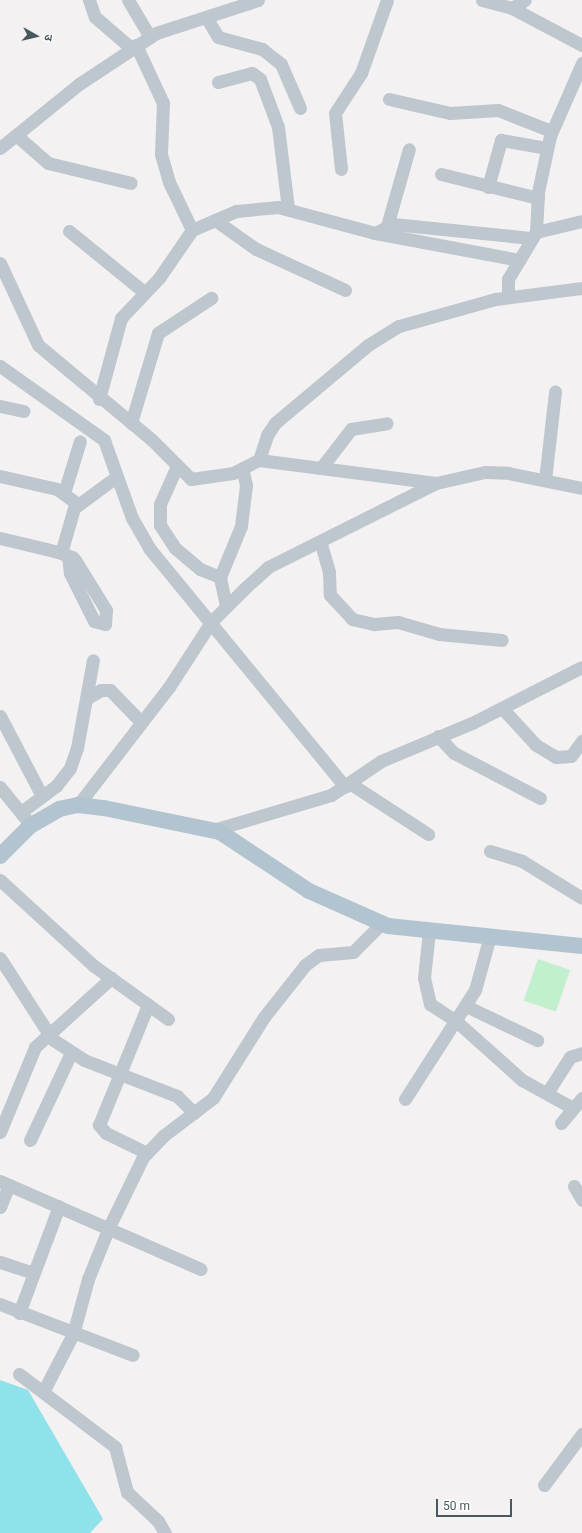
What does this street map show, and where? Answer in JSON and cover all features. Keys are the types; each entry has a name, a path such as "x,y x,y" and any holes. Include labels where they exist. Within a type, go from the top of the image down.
{"main road":[{"path":"3,849 30,826 59,810 78,805 213,830 309,891 381,924 429,931 582,946"}],"street":[{"path":"89,0 95,17 134,46 163,103 161,154 169,182 192,230"},
{"path":"128,0 150,36"},
{"path":"0,148 17,136 79,84 150,36 258,0"},
{"path":"341,169 334,113 361,73 387,0"},
{"path":"482,0 512,8 582,45"},
{"path":"512,8 525,0"},
{"path":"206,17 218,37 262,49 281,64 300,108"},
{"path":"508,297 508,279 534,235 538,198 551,131 582,63"},
{"path":"218,82 252,73 260,79 278,127 288,209"},
{"path":"389,99 450,113 498,110 551,131"},
{"path":"17,136 48,163 131,183"},
{"path":"488,187 501,140 547,148"},
{"path":"382,231 410,149"},
{"path":"441,174 488,187 538,198"},
{"path":"99,399 121,318 144,292 192,230 236,211 258,208 288,209 382,231 519,260"},
{"path":"215,220 256,249 345,290"},
{"path":"382,231 534,235 582,221"},
{"path":"69,231 144,292"},
{"path":"0,264 38,345 99,399 131,423 191,479 233,473 258,460 436,483"},
{"path":"258,460 275,423 368,344 411,322 508,297 564,293 582,288"},
{"path":"131,423 158,333 211,298"},
{"path":"0,366 104,440 116,477 142,537 211,622 348,786 428,834"},
{"path":"545,480 555,392"},
{"path":"0,406 23,411"},
{"path":"321,468 351,429 387,423"},
{"path":"64,493 80,441"},
{"path":"177,466 160,504 160,525 176,548 200,569 220,577"},
{"path":"226,606 220,577 241,526 246,485 242,468"},
{"path":"78,805 140,720 169,687 211,622 268,567 320,544 436,483 485,472 545,480 582,488"},
{"path":"0,476 64,493 78,504"},
{"path":"0,538 64,554 79,564 106,610 107,619 101,626 94,622 70,573 64,554 78,504 116,477"},
{"path":"320,544 329,572 330,595 352,619 374,624 398,622 439,634 502,640"},
{"path":"22,812 42,796 70,768 87,698 93,660"},
{"path":"213,830 320,799 348,786 381,761 502,708 582,667"},
{"path":"87,698 101,690 110,690 140,720"},
{"path":"502,708 536,745 556,757 571,756 582,741"},
{"path":"1,714 42,796"},
{"path":"438,736 454,753 540,798"},
{"path":"0,787 22,812 30,826"},
{"path":"490,851 522,861 582,898"},
{"path":"0,880 111,978 168,1019"},
{"path":"44,1390 73,1334 88,1279 136,1167 147,1153 223,1086 264,1017 305,965 319,955 353,952 381,924"},
{"path":"429,931 424,967 426,999 456,1021 522,1080 571,1107"},
{"path":"405,1099 466,1006 478,984 490,936"},
{"path":"0,958 46,1033 71,1053 119,1076 177,1096 194,1113"},
{"path":"1,1128 32,1052 46,1033 111,978"},
{"path":"147,1153 106,1133 99,1125 148,1005"},
{"path":"466,1006 537,1040"},
{"path":"30,1140 71,1053"},
{"path":"546,1093 570,1057 582,1053"},
{"path":"561,1123 571,1107 582,1098"},
{"path":"0,1207 4,1183 109,1227 200,1268"},
{"path":"574,1186 582,1200"},
{"path":"19,1312 58,1206"},
{"path":"0,1262 33,1273"},
{"path":"0,1304 73,1334 133,1355"},
{"path":"19,1374 44,1390 116,1447 127,1492 158,1521 165,1533"},
{"path":"544,1485 582,1434"}],"green space":[{"path":"538,959 570,970 556,1012 524,1001"}],"water":[{"path":"0,1380 28,1390 103,1519 90,1533 0,1533"}]}
